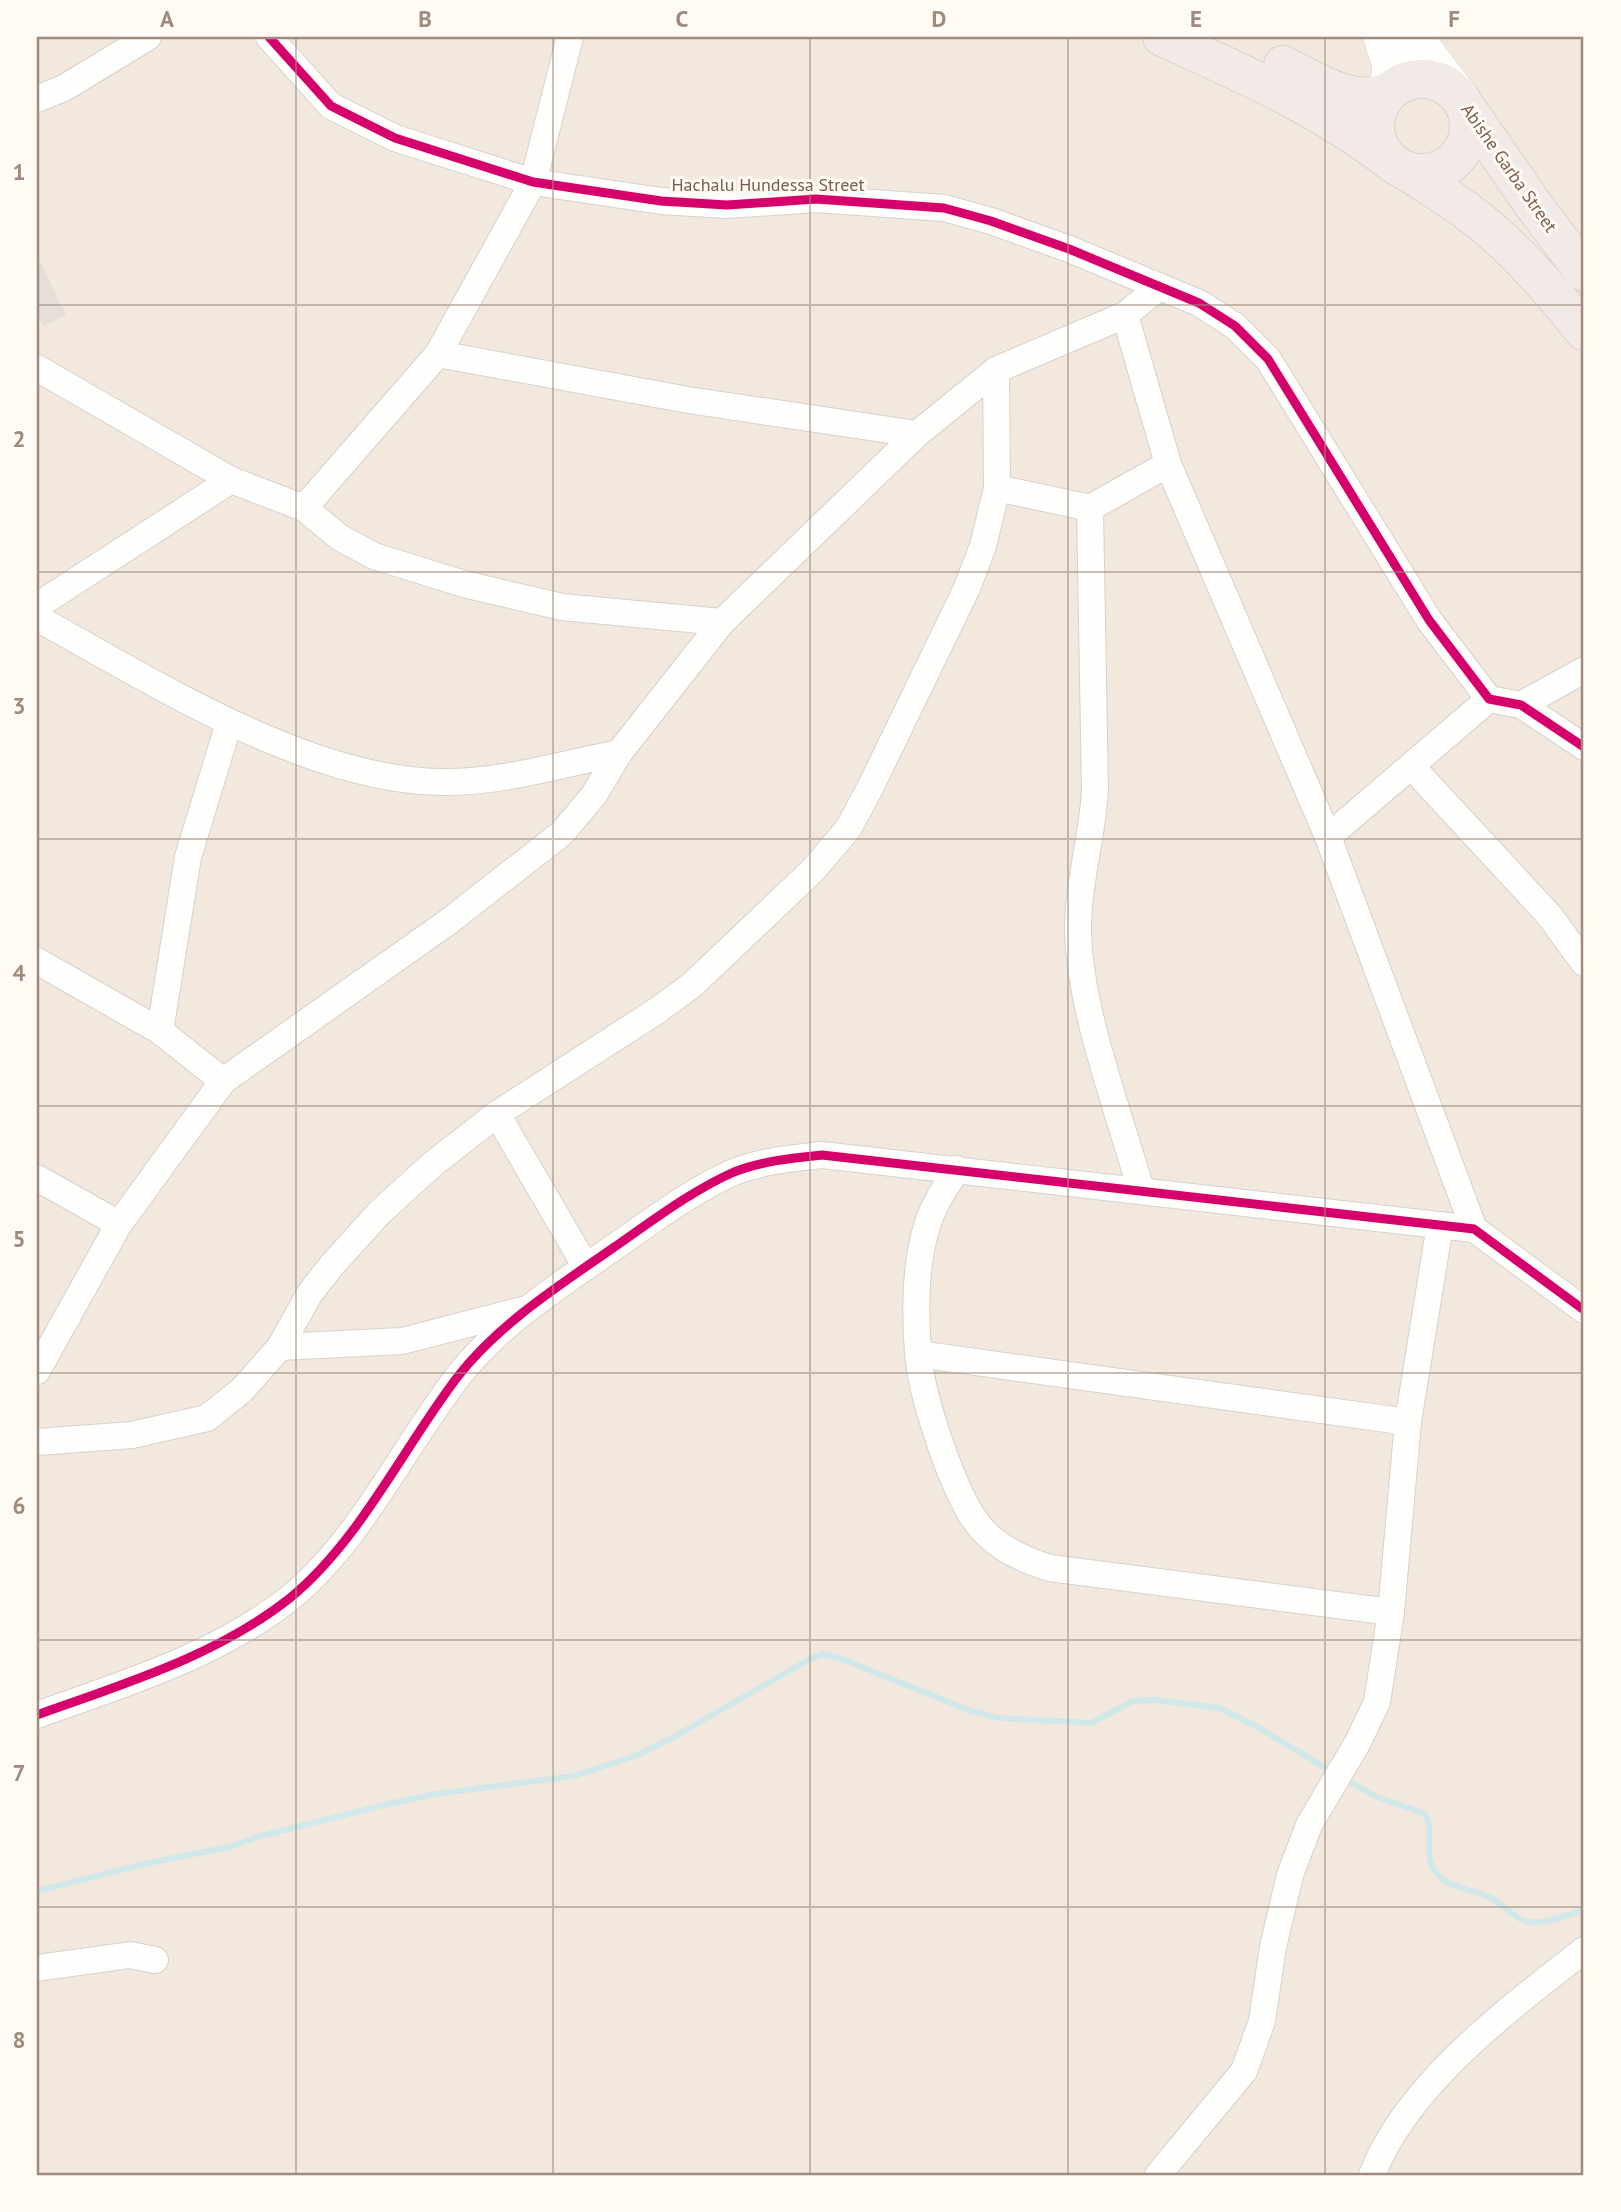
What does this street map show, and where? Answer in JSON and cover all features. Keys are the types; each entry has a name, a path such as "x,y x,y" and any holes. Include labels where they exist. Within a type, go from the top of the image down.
{"highway":[{"path":"1162,37 1269,85 1317,111 1468,212 1499,238 1584,331"},
{"path":"1222,37 1353,96 1375,97 1412,79 1438,81 1460,97 1469,122 1464,149 1444,167 1432,172 1399,167 1384,154 1374,129 1376,115 1388,92"},
{"name":"Abishe Garba Street","path":"1460,97 1525,194 1584,271"}],"street":[{"path":"37,99 64,88 148,37"},
{"name":"Hachalu Hundessa Street","path":"269,37 331,106 395,138 533,182 661,201 727,205 816,198 944,208 992,220 1069,248 1117,267 1158,288 1199,303 1235,326 1268,359 1429,620 1489,699"},
{"path":"304,508 438,354 533,182 570,37"},
{"path":"1388,92 1391,37"},
{"path":"1391,37 1460,97"},
{"path":"37,1371 120,1224 223,1082 448,922 562,833 594,795 620,753 722,622 917,434 996,370 1125,316 1158,288"},
{"path":"1125,316 1168,464 1328,838 1474,1229"},
{"path":"438,354 688,400 917,434"},
{"path":"37,368 231,481 304,508 339,537 374,556 464,584 562,607 722,622"},
{"path":"37,1442 132,1435 207,1418 242,1390 280,1347 310,1293 380,1212 434,1163 497,1114 692,985 813,870 848,830 967,588 983,546 998,488 996,370"},
{"path":"998,488 1090,508 1168,464"},
{"path":"37,606 231,481"},
{"path":"1090,508 1095,791 1093,830 1081,885 1080,964 1090,1012 1141,1190"},
{"path":"37,618 229,723 365,773 439,782 477,782 620,753"},
{"path":"1521,705 1584,670"},
{"path":"1328,838 1489,699 1521,705 1584,747"},
{"path":"160,1031 188,857 229,723"},
{"path":"1411,766 1549,915 1584,962"},
{"path":"37,961 160,1031 223,1082"},
{"path":"497,1114 586,1267"},
{"path":"37,1715 198,1653 290,1598 318,1570 360,1519 460,1374 530,1308 705,1186 737,1171 775,1161 822,1155 1474,1229 1584,1310"},
{"path":"957,1169 937,1202 922,1249 918,1354 923,1381 951,1473 964,1502 981,1528 1010,1552 1050,1568 1391,1612"},
{"path":"37,1178 120,1224"},
{"path":"1158,2175 1244,2071 1262,2021 1273,1947 1290,1875 1309,1825 1358,1742 1377,1702 1391,1612 1408,1422 1440,1225"},
{"path":"280,1347 402,1341 530,1308"},
{"path":"918,1354 1408,1422"},
{"path":"1371,2175 1405,2117 1444,2071 1504,2013 1584,1950"},
{"path":"37,1968 130,1955 155,1960"}],"shaded area":[{"path":"37,37 1584,37 1584,2175 37,2175"}],"building":[{"path":"37,255 66,315 43,326 37,313"}],"waterway":[{"path":"37,1891 148,1863 229,1847 257,1837 435,1794 574,1776 635,1756 672,1738 822,1654 842,1659 968,1710 999,1718 1091,1723 1133,1701 1155,1700 1219,1708 1256,1726 1334,1773"},
{"path":"1343,1778 1375,1796 1425,1814 1429,1827 1432,1865 1450,1884 1483,1894 1525,1921 1545,1921 1584,1910"}],"cycle path":[{"path":"269,37 331,106 395,138 533,182 661,201 727,205 816,199 944,208 991,221 1069,249 1199,303 1235,326 1268,359 1429,620 1489,699 1521,705 1584,747"},
{"path":"37,1715 136,1680 201,1652 262,1618 290,1598 315,1575 360,1521 459,1375 493,1338 552,1291 672,1207 702,1188 755,1165 822,1155 1474,1229 1584,1310"}]}
